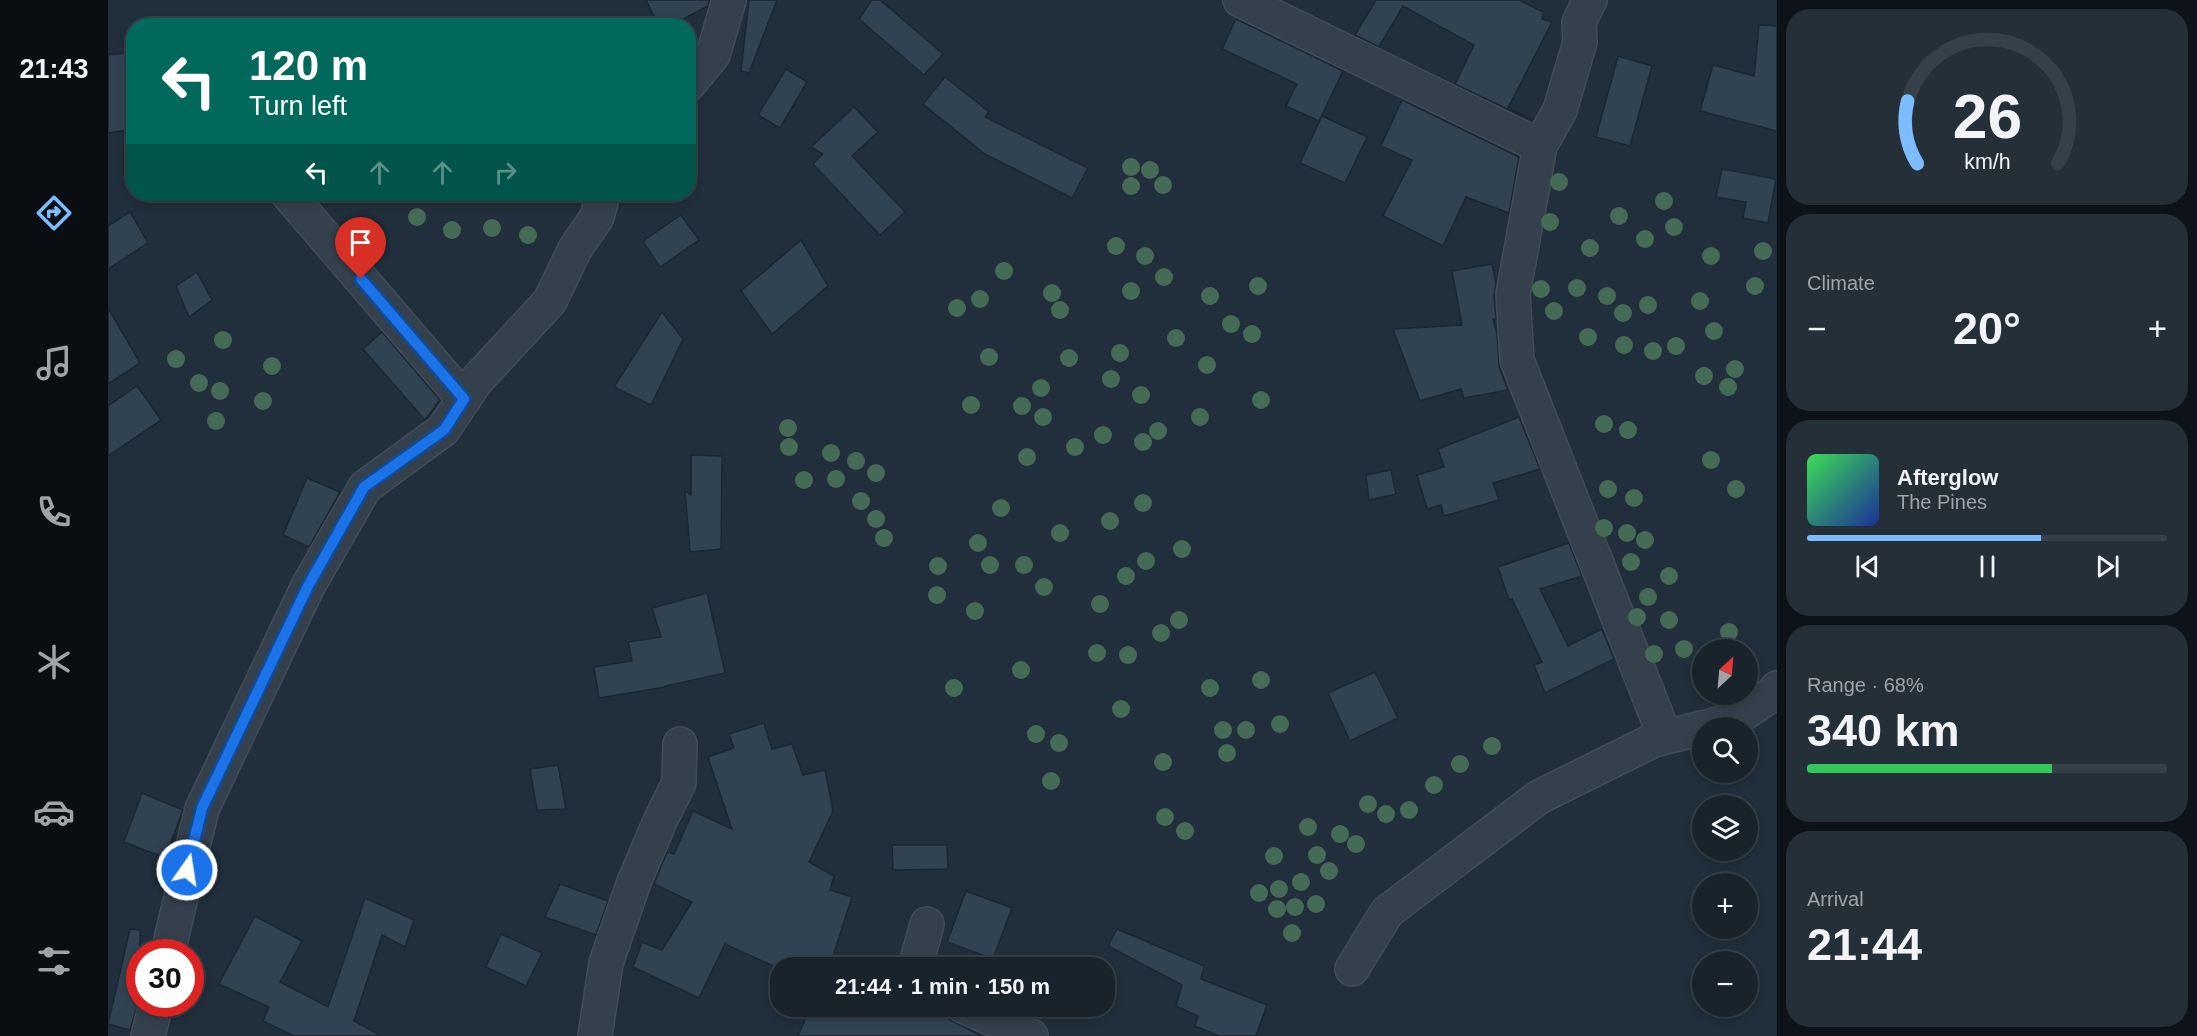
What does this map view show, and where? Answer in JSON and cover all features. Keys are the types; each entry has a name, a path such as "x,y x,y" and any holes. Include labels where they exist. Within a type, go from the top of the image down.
{"street":[{"path":"696,76 713,56 729,0"},
{"path":"1240,0 1540,146"},
{"path":"1590,0 1579,22 1580,42 1560,110 1540,146 1513,294 1517,360 1665,737"},
{"path":"294,201 464,399"},
{"path":"171,939 202,808 308,586 364,487 444,430 476,381 550,301 575,249 597,218 601,201"},
{"path":"1740,717 1771,695 1777,688"},
{"path":"1352,969 1387,912 1539,796 1654,740 1692,731"},
{"path":"596,1036 606,963 634,882 660,819 679,783 680,744"},
{"path":"918,957 927,924"},
{"path":"148,1036 153,1017"},
{"path":"988,1017 1031,1036"}],"building":[{"path":"646,0 709,0 708,6 685,18 655,18"},
{"path":"749,0 777,0 749,73 741,71"},
{"path":"872,0 880,0 943,54 924,75 859,19"},
{"path":"1376,0 1519,0 1543,12 1542,19 1552,22 1508,108 1533,120 1455,84 1474,45 1403,6 1379,47 1355,35"},
{"path":"1236,19 1343,71 1319,121 1286,106 1297,84 1222,49"},
{"path":"1759,25 1777,26 1777,131 1700,111 1713,65 1754,76"},
{"path":"126,53 126,130 108,133 108,55"},
{"path":"1618,56 1652,66 1630,146 1596,137"},
{"path":"786,69 807,82 780,128 758,115"},
{"path":"945,77 989,112 985,117 1088,168 1072,198 985,154 923,104"},
{"path":"1402,100 1519,157 1509,213 1466,197 1443,246 1383,216 1412,160 1381,146"},
{"path":"854,107 878,132 852,156 905,212 880,235 813,164 823,154 811,147"},
{"path":"1322,116 1367,137 1345,183 1300,163"},
{"path":"1722,169 1776,179 1768,223 1743,218 1746,202 1716,197"},
{"path":"130,212 148,243 108,269 108,226"},
{"path":"681,215 699,240 660,267 643,241"},
{"path":"801,240 828,286 772,334 741,291"},
{"path":"1492,264 1496,283 1494,295 1496,319 1493,319 1497,334 1499,367 1508,390 1464,398 1461,389 1420,401 1393,329 1462,325 1452,271"},
{"path":"197,272 212,300 189,317 176,286"},
{"path":"108,308 140,363 108,384"},
{"path":"662,312 683,339 651,405 614,387"},
{"path":"382,332 440,400 425,420 363,349"},
{"path":"137,386 161,420 108,456 108,406"},
{"path":"1519,417 1540,469 1493,483 1499,500 1444,516 1441,505 1427,509 1417,475 1444,467 1438,449"},
{"path":"691,455 722,456 721,549 690,552 685,491 691,495"},
{"path":"1391,470 1396,494 1369,500 1366,475"},
{"path":"307,478 340,492 309,547 283,535"},
{"path":"1569,543 1582,576 1540,589 1568,646 1602,629 1614,659 1545,693 1534,665 1542,662 1512,599 1509,600 1498,567"},
{"path":"707,593 725,673 665,687 599,698 594,667 632,661 628,642 661,637 652,608"},
{"path":"1375,672 1398,718 1350,741 1328,693"},
{"path":"764,723 772,749 792,744 803,775 825,770 833,811 809,862 834,876 830,890 852,897 833,957 770,957 770,964 725,944 699,998 633,967 642,942 662,950 692,902 654,884 667,852 674,854 693,811 732,829 708,757 734,748 729,734"},
{"path":"558,765 566,809 537,810 530,769"},
{"path":"142,793 183,810 165,858 124,842"},
{"path":"892,845 947,845 948,869 893,870"},
{"path":"560,884 608,901 596,935 545,917"},
{"path":"966,891 1012,908 994,957 988,957 947,942"},
{"path":"365,898 414,920 405,947 382,935 354,1021 381,1036 294,1036 263,1021 269,1007 219,984 255,916 302,941 280,982 328,1007"},
{"path":"130,929 140,930 140,939 128,939"},
{"path":"1117,929 1204,966 1201,979 1267,1005 1256,1036 1219,1036 1195,1026 1198,1016 1176,1006 1182,985 1108,946"},
{"path":"501,934 542,953 526,986 486,967"},
{"path":"126,946 126,1017 134,1017 130,1030 108,1024"},
{"path":"806,1017 945,1017 981,1036 798,1036"}],"route":[{"path":"187,870 202,808 308,586 364,487 444,430 464,399 361,279"}]}
